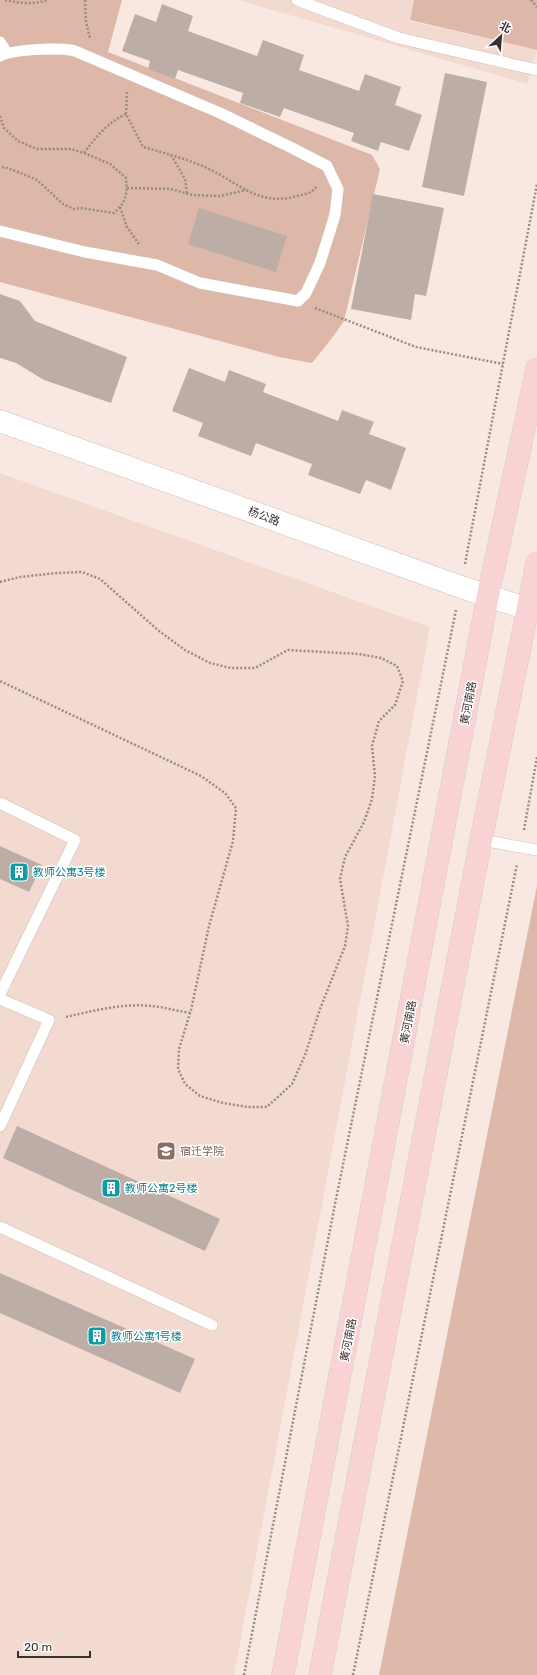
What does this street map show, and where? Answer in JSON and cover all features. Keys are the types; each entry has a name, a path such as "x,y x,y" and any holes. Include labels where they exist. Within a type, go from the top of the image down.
{"main road":[{"name":"黄河南路","path":"283,1675 488,595 537,369"},
{"path":"320,1675 481,840 537,563"}],"street":[{"name":"杨公路","path":"0,421 461,587 528,609"}],"lane":[{"path":"297,0 399,38 537,70"},
{"path":"0,42 3,55 30,50 72,50 220,113 290,146 327,166 338,189 335,215 320,263 306,293 298,301 200,283 157,265 85,252 0,232"},
{"path":"0,803 75,840 0,994"},
{"path":"481,840 537,850"},
{"path":"0,999 49,1020 0,1126"},
{"path":"0,1227 212,1325"}],"path":[{"path":"5,0 18,3 38,3 47,0"},
{"path":"85,0 86,22 99,61"},
{"path":"530,0 537,7"},
{"path":"128,73 126,114 143,147 170,154 207,168 246,190 272,200 290,198 312,192 321,180 327,166"},
{"path":"84,153 101,130 112,120 126,114"},
{"path":"0,116 4,128 18,141 37,149 71,149 110,164 126,178 127,194 123,205 114,212 81,208 74,209 63,204 37,180 4,167 0,168"},
{"path":"170,154 185,179 187,194"},
{"path":"244,1675 333,1212 461,587 535,202 537,184"},
{"path":"127,188 171,189 187,194 220,196 246,190"},
{"path":"120,207 132,236 157,265"},
{"path":"298,301 416,347 503,364"},
{"path":"0,582 20,577 82,572 100,579 159,630 185,650 210,663 231,668 255,668 288,650 359,654 381,658 396,666 403,681 395,705 379,721 372,746 375,776 372,799 364,822 345,857 340,878 348,926 345,946 320,1009 305,1055 292,1084 266,1106 248,1107 223,1103 200,1096 184,1084 178,1069 179,1049 190,1013 209,926 233,840 236,808 225,793 201,776 0,681"},
{"path":"353,1675 520,848 537,757"},
{"path":"49,1020 96,1010 133,1006 150,1006 190,1013"}],"shaded area":[{"path":"0,0 122,0 108,52 372,155 380,169 344,321 312,363 279,357 0,282"},
{"path":"238,0 414,0 410,21 537,50 528,84"},
{"path":"414,0 537,0 537,50 410,20"},
{"name":"宿迁学院","path":"0,473 430,627 234,1675 0,1675"},
{"path":"537,886 537,1675 379,1675"}],"building":[{"path":"162,4 193,16 188,31 257,56 263,40 304,55 299,70 359,91 365,74 401,87 395,105 422,115 409,151 381,142 378,151 351,141 354,133 284,108 280,117 240,103 243,93 178,70 175,79 148,69 150,61 122,51 135,14 156,22"},
{"path":"445,73 487,82 464,196 422,187"},
{"path":"373,194 444,208 426,296 415,294 411,320 351,309"},
{"path":"199,208 287,236 276,272 188,244"},
{"path":"0,294 20,301 35,321 127,357 111,403 44,380 16,363 0,358"},
{"path":"189,368 225,382 229,370 266,384 263,392 338,421 342,410 374,422 369,434 406,448 391,490 366,480 360,494 308,475 312,464 256,443 251,456 198,436 203,423 172,411"},
{"name":"教师公寓3号楼","path":"0,846 42,865 29,892 0,879"},
{"name":"教师公寓2号楼","path":"17,1126 220,1219 205,1251 3,1158"},
{"name":"教师公寓1号楼","path":"0,1273 195,1359 180,1393 0,1313"}],"place":[{"name":"教师公寓3号楼","path":"19,872"},
{"name":"宿迁学院","path":"166,1151"},
{"name":"教师公寓2号楼","path":"111,1188"},
{"name":"教师公寓1号楼","path":"97,1336"}]}
